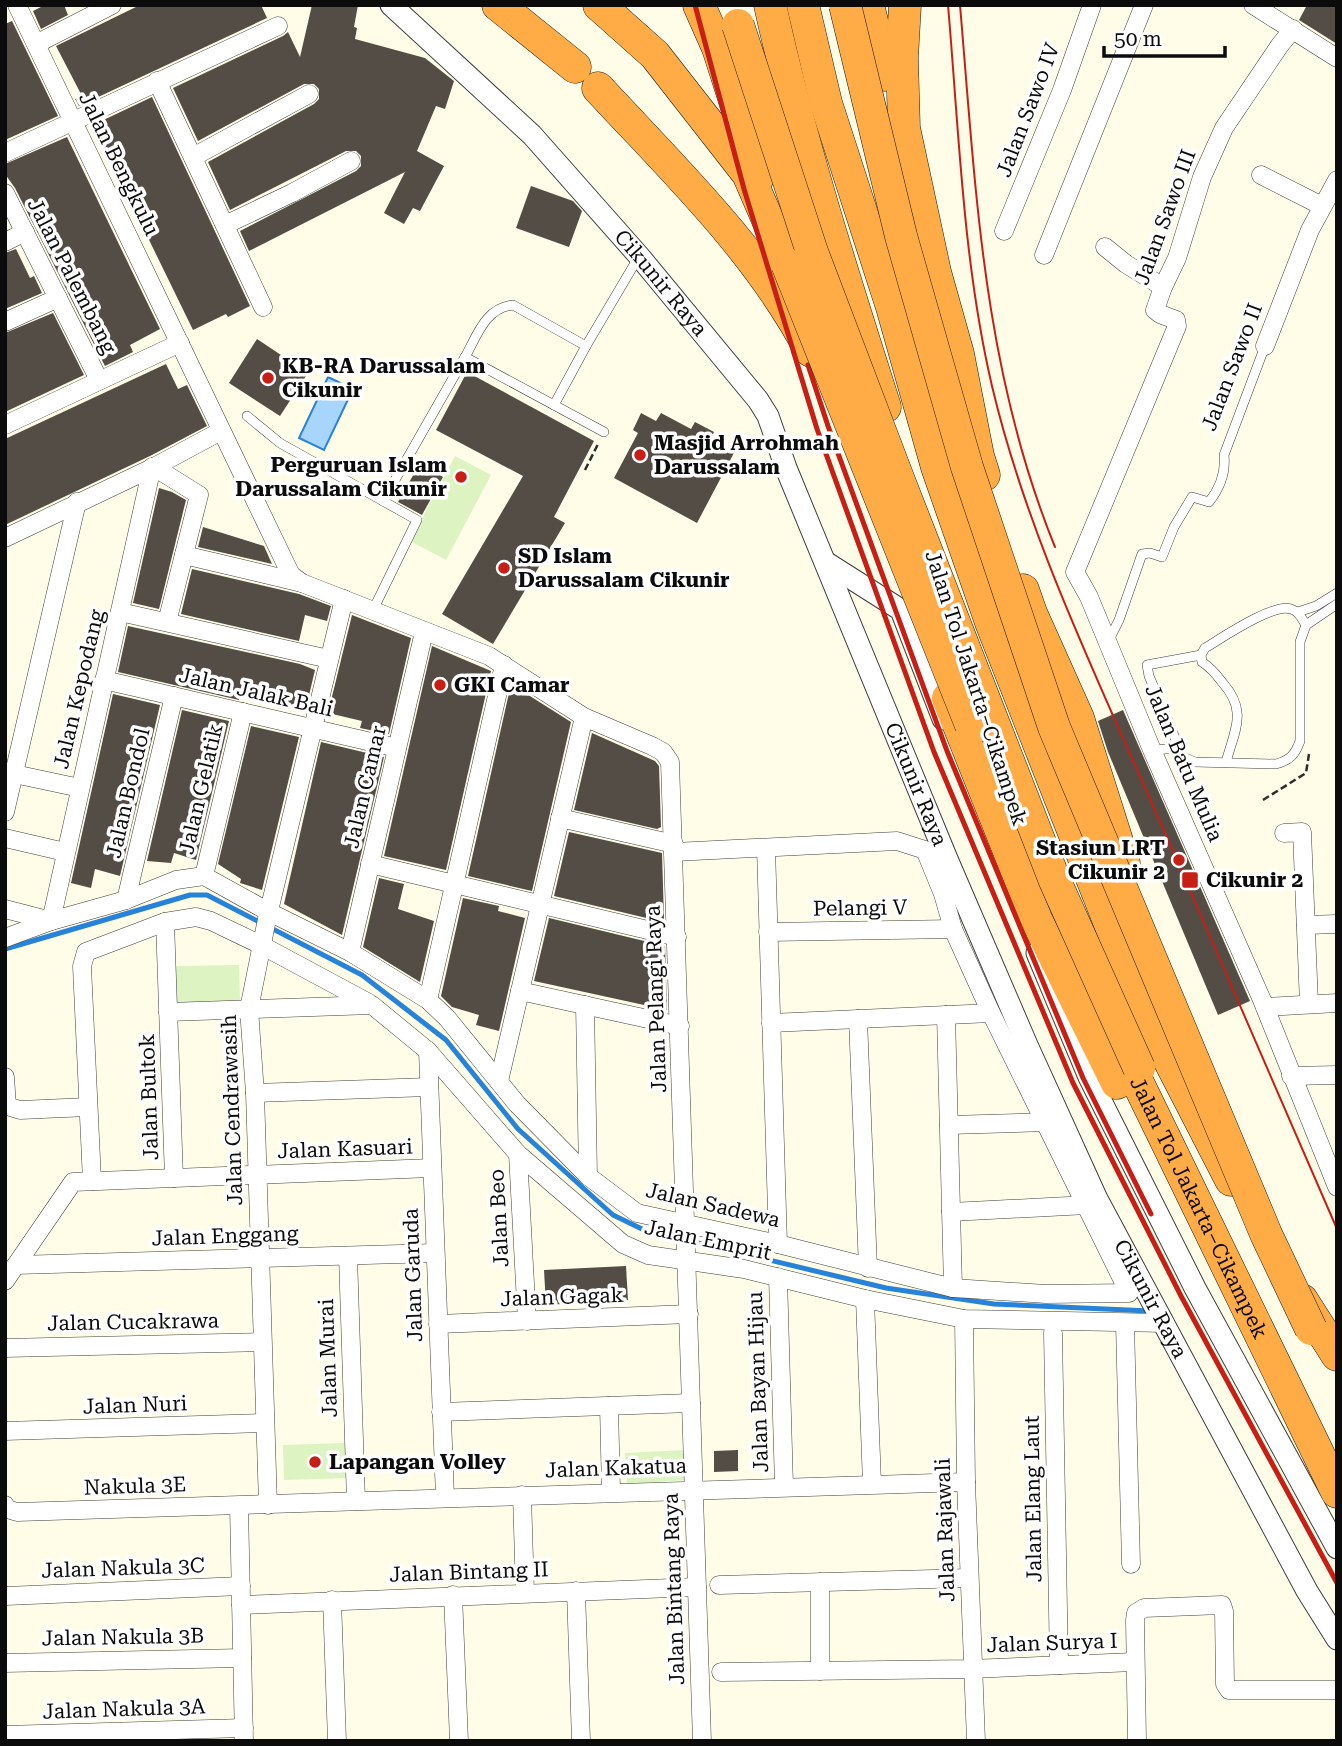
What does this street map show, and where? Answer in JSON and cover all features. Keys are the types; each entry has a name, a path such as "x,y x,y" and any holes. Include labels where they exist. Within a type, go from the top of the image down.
{"highway":[{"path":"599,5 655,55 748,174 787,264 1022,852 1052,914 1243,1255 1337,1449"},
{"path":"699,5 718,48 787,264"},
{"name":"Jalan Tol Jakarta–Cikampek","path":"770,5 780,52 843,273 1008,797 1083,972 1337,1492"},
{"name":"Jalan Tol Jakarta–Cikampek","path":"803,5 826,103 892,307 937,467 992,625 1123,957 1167,1056 1214,1148 1260,1232 1337,1355"},
{"path":"845,5 901,236 967,467 1054,727 1266,1234 1337,1378"},
{"path":"868,5 893,67 935,272 958,354 978,456 1031,613 1078,718 1166,998"},
{"path":"887,5 893,67 895,138 937,467"},
{"path":"893,67 905,5"},
{"path":"893,67 913,5"},
{"path":"506,10 586,77 726,226 796,323 832,393 878,510 912,609 1036,919 1112,1075 1152,1141 1183,1175"},
{"path":"736,15 812,252 888,453 1055,881 1139,1068"}],"street":[{"name":"Jalan Bengkulu","path":"17,5 291,575 302,583"},
{"path":"36,44 112,5"},
{"name":"Cikunir Raya","path":"391,5 532,135 639,256 768,416 786,468 924,803 1027,1045 1097,1199 1307,1591 1337,1639"},
{"name":"Jalan Sawo IV","path":"1004,231 1062,90 1092,5"},
{"path":"1044,256 1144,5"},
{"path":"1262,7 1337,58"},
{"path":"5,153 278,26"},
{"name":"Jalan Sawo III","path":"1076,577 1075,566 1177,326 1176,320 1155,310 1177,258 1202,177 1224,128 1293,29"},
{"path":"157,81 263,307"},
{"path":"193,157 309,94"},
{"path":"225,225 351,161"},
{"path":"1261,175 1322,206"},
{"name":"Jalan Sawo II","path":"1265,346 1289,280 1322,206 1337,180"},
{"name":"Jalan Palembang","path":"5,192 99,380"},
{"path":"5,242 25,232"},
{"path":"1105,247 1126,264 1163,286"},
{"path":"5,322 58,298"},
{"path":"5,425 180,343"},
{"path":"5,538 221,431"},
{"path":"153,467 199,495 167,622"},
{"name":"Jalan Kepodang","path":"51,921 153,467"},
{"path":"5,812 10,773 77,502"},
{"path":"184,555 302,583 489,656 584,717 499,1081"},
{"path":"827,563 901,610 1004,874 1089,1077 1195,1288 1337,1548"},
{"name":"Jalan Batu Mulia","path":"1076,577 1088,597 1265,1007 1291,1076 1330,1153 1337,1186"},
{"name":"Jalan Cendrawasih","path":"268,1505 255,1093 249,1009 265,928 344,599"},
{"path":"120,612 329,659"},
{"name":"Jalan Camar","path":"350,953 424,632"},
{"path":"428,1000 504,665"},
{"name":"Jalan Jalak Bali","path":"104,680 397,748"},
{"name":"Jalan Bondol","path":"126,900 174,696"},
{"name":"Jalan Gelatik","path":"204,876 243,712"},
{"name":"Jalan Pelangi Raya","path":"584,717 663,752 672,771 686,1224"},
{"path":"10,773 80,788"},
{"path":"560,818 674,848 766,848 897,841 925,850 943,894 953,929 991,1013 1087,1205 951,1212"},
{"path":"1283,833 1302,832 1309,1004"},
{"path":"5,838 65,852"},
{"path":"766,848 778,1244"},
{"path":"370,864 677,937"},
{"path":"5,938 51,921 126,900 176,880 204,876 265,928"},
{"path":"5,909 51,921"},
{"path":"5,1281 73,1182 92,1181 82,966 86,952 165,922 196,917 265,928"},
{"path":"165,922 168,1012"},
{"path":"1306,925 1337,924"},
{"name":"Jalan Emprit","path":"265,928 372,1005 428,1051 518,1154 623,1244 648,1255 687,1257 865,1299 964,1319 1165,1323"},
{"name":"Jalan Sadewa","path":"265,928 350,953 428,1000 447,1018 517,1104 588,1176 636,1213 778,1244 953,1288 1046,1294 1129,1293 1087,1205"},
{"name":"Pelangi V","path":"768,932 953,929"},
{"path":"520,991 680,1026"},
{"path":"1265,1007 1337,1003"},
{"path":"249,1009 372,1005"},
{"path":"585,1005 588,1176"},
{"name":"Jalan Bultok","path":"174,1178 168,1012 249,1009"},
{"path":"771,1023 991,1013"},
{"path":"946,1015 953,1288"},
{"path":"858,1019 868,1268"},
{"name":"Jalan Garuda","path":"428,1051 445,1497"},
{"path":"1291,1076 1337,1075"},
{"path":"5,1077 6,1107 20,1110 88,1107"},
{"path":"255,1093 429,1087"},
{"path":"949,1125 1047,1122"},
{"name":"Jalan Beo","path":"518,1154 527,1321"},
{"name":"Jalan Kasuari","path":"92,1181 432,1168"},
{"name":"Jalan Bintang Raya","path":"686,1224 702,1741"},
{"name":"Jalan Enggang","path":"16,1265 435,1253"},
{"name":"Jalan Murai","path":"348,1256 356,1501"},
{"name":"Jalan Bayan Hijau","path":"778,1278 784,1486"},
{"path":"865,1299 872,1484"},
{"name":"Jalan Gagak","path":"438,1324 689,1314"},
{"name":"Jalan Rajawali","path":"964,1319 966,1482 976,1741"},
{"path":"1125,1324 1131,1564"},
{"name":"Jalan Elang Laut","path":"1053,1333 1059,1665"},
{"name":"Jalan Cucakrawa","path":"5,1348 262,1342"},
{"path":"441,1412 691,1403"},
{"path":"609,1406 611,1491"},
{"name":"Jalan Nuri","path":"5,1431 265,1423"},
{"name":"Jalan Kakatua","path":"268,1505 611,1491 966,1482"},
{"path":"522,1494 525,1592"},
{"name":"Nakula 3E","path":"5,1505 7,1509 17,1512 268,1505"},
{"path":"239,1506 244,1734"},
{"path":"719,1585 969,1578"},
{"path":"820,1582 820,1671"},
{"name":"Jalan Bintang II","path":"241,1595 332,1600 697,1587"},
{"path":"576,1591 581,1741"},
{"name":"Jalan Nakula 3C","path":"6,1596 241,1595"},
{"path":"453,1595 459,1741"},
{"path":"332,1600 337,1741"},
{"path":"1137,1741 1134,1662 1136,1613 1144,1608 1222,1605 1225,1684 1229,1690 1337,1690"},
{"name":"Jalan Nakula 3B","path":"5,1663 243,1658"},
{"name":"Jalan Surya I","path":"721,1672 972,1669 1134,1662"},
{"name":"Jalan Nakula 3A","path":"5,1735 244,1734"}],"lane":[{"path":"554,405 639,256"},
{"path":"383,501 488,316 501,306 513,305 586,346"},
{"name":"Jalan Sawo II","path":"1108,643 1142,554 1150,553 1162,557 1174,527 1192,497 1209,502 1216,493 1225,470 1224,455 1265,346"},
{"path":"465,357 604,432"},
{"path":"247,416 280,443 417,520 373,610"},
{"path":"1298,612 1316,606 1337,593"},
{"path":"1201,655 1147,665 1149,676 1183,757 1195,762 1276,764 1288,760 1296,752 1300,741 1300,642 1306,625 1337,604"},
{"path":"1227,762 1237,722 1238,706 1232,693 1202,662 1201,655 1205,648 1275,609 1290,608 1298,612 1306,625"},
{"path":"1152,750 1180,748"}],"path":[{"path":"585,470 604,432"},
{"path":"1195,796 1203,816"}],"green space":[{"path":"455,456 491,475 446,560 410,541"},
{"path":"239,965 240,1001 175,1003 174,966"},
{"name":"Lapangan Volley","path":"346,1443 347,1478 284,1480 283,1445"},
{"path":"685,1450 686,1480 627,1484 625,1453"}],"water":[{"path":"328,377 353,389 324,450 299,438"}],"building":[{"path":"45,5 64,5 68,15 41,29 33,11"},
{"path":"140,5 261,5 267,18 79,106 75,99 82,96 56,46"},
{"path":"312,5 358,5 355,39 425,58 454,81 445,109 436,106 417,151 444,166 420,211 413,208 404,224 384,213 405,172 249,251 240,231 356,171 361,166 361,156 356,151 346,151 230,210 208,162 314,104 319,99 319,89 314,84 304,84 198,141 173,88 288,32 300,57"},
{"path":"1307,5 1337,5 1337,44 1299,20"},
{"path":"12,21 58,116 5,140 5,24"},
{"path":"152,97 250,306 193,330 93,125"},
{"path":"67,137 160,329 130,345 133,352 105,366 15,188 5,174 5,164"},
{"path":"531,186 573,201 582,211 569,247 516,228"},
{"path":"16,249 30,278 34,276 42,293 5,309 5,253"},
{"path":"53,313 84,375 5,412 5,333"},
{"name":"KB-RA Darussalam Cikunir","path":"257,339 308,373 280,416 229,383"},
{"path":"166,364 178,389 187,385 207,426 5,525 5,439"},
{"path":"467,372 594,441 554,517 565,523 493,644 442,614 523,476 436,430"},
{"path":"641,413 656,421 661,413 691,429 695,422 714,432 711,438 735,451 697,523 614,478 638,433 633,430"},
{"path":"420,463 443,477 422,515 398,502"},
{"path":"159,488 186,500 159,609 133,603"},
{"path":"203,527 264,546 272,564 198,547"},
{"path":"192,569 299,594 331,606 327,621 305,615 299,641 181,614"},
{"path":"352,615 411,638 389,734 360,728 362,721 328,713"},
{"path":"128,626 300,664 315,670 306,708 241,693 239,700 118,672"},
{"path":"432,646 491,671 446,870 384,856"},
{"path":"511,684 571,722 532,891 468,876"},
{"path":"113,694 160,705 120,876 95,869 91,888 71,883"},
{"path":"182,710 229,721 196,860 174,853 171,863 147,861"},
{"name":"Stasiun LRT Cikunir 2","path":"1123,710 1250,1001 1218,1015 1108,752 1098,721"},
{"path":"251,726 299,737 262,890 240,883 241,879 218,864"},
{"path":"592,733 655,761 659,766 661,827 657,829 574,810"},
{"path":"321,742 384,757 342,935 284,904"},
{"path":"569,832 662,853 664,919 659,921 554,896"},
{"path":"379,878 404,884 398,909 434,921 420,982 363,947"},
{"path":"463,898 499,906 498,911 525,918 499,1031 476,1025 479,1015 452,1007 441,996"},
{"path":"549,918 665,946 667,1010 534,981"},
{"path":"626,1266 628,1300 546,1305 544,1270"},
{"path":"738,1450 738,1471 714,1472 714,1451"}],"waterway":[{"path":"5,949 190,895 207,895 362,975 446,1040 518,1129 613,1215 644,1230 886,1288 994,1304 1150,1311"}],"tram line":[{"path":"948,5 963,197 974,292 1005,437 1039,537 1078,636 1337,1229"},
{"path":"960,5 971,144 986,280 1012,414 1031,481 1055,547"}],"railway":[{"path":"695,5 744,189 817,429 934,752 1073,1083 1181,1296 1337,1583"},
{"path":"808,365 947,751 1083,1078 1151,1214"}],"place":[{"name":"KB-RA Darussalam Cikunir","path":"268,378"},
{"name":"Masjid Arrohmah Darussalam","path":"640,455"},
{"name":"Perguruan Islam Darussalam Cikunir","path":"461,477"},
{"name":"SD Islam Darussalam Cikunir","path":"504,568"},
{"name":"GKI Camar","path":"440,685"},
{"name":"Stasiun LRT Cikunir 2","path":"1179,860"},
{"name":"Cikunir 2","path":"1190,880"},
{"name":"Lapangan Volley","path":"315,1462"}]}
